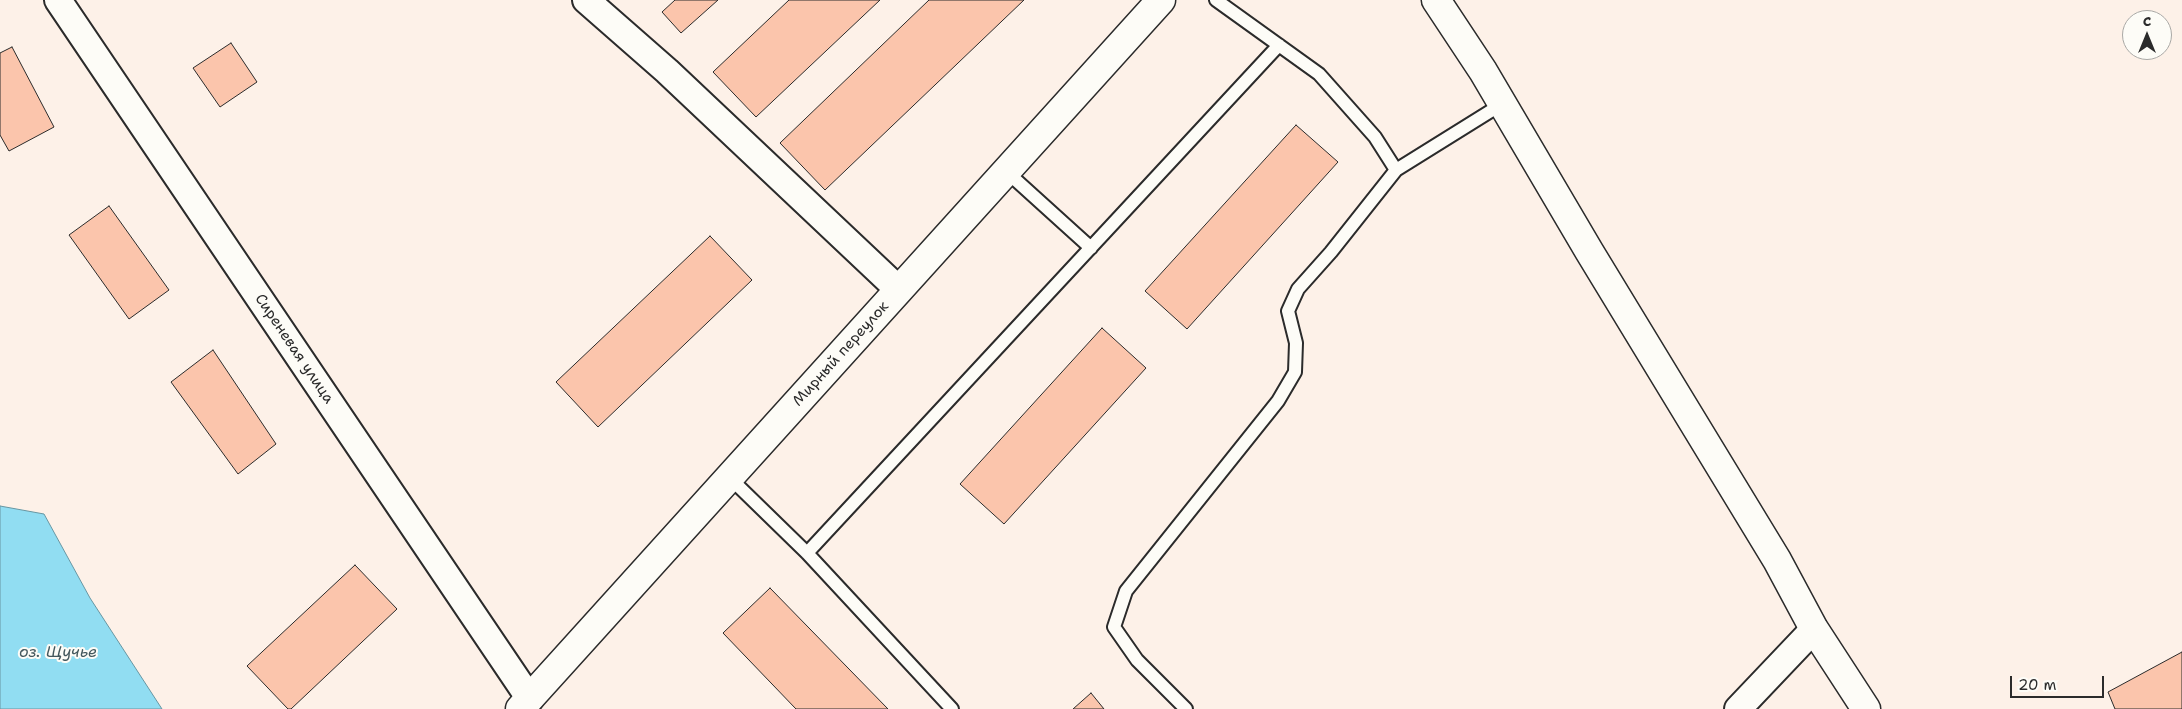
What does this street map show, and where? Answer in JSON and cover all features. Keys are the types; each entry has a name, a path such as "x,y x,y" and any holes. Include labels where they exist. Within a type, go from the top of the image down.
{"street":[{"name":"Сиреневая улица","path":"58,0 525,704"},
{"path":"586,0 667,72 899,290"},
{"name":"Мирный переулок","path":"525,704 1161,0"},
{"path":"1436,0 1502,104 1588,251 1777,560 1814,629 1866,709"},
{"path":"1738,709 1814,629"}],"lane":[{"path":"1216,0 1319,74 1375,137 1396,170"},
{"path":"807,553 1280,45"},
{"path":"1186,709 1137,660 1114,627 1126,591 1278,402 1295,372 1296,343 1288,311 1298,289 1331,252 1396,170 1502,104"},
{"path":"1007,172 1091,248"},
{"path":"729,476 807,553 952,709"}],"water":[{"name":"оз. Щучье","path":"0,506 44,514 90,598 162,709 0,709"}],"building":[{"path":"675,0 718,0 681,33 662,12"},
{"path":"789,0 880,0 756,117 713,72"},
{"path":"929,0 1024,0 825,190 780,143"},
{"path":"231,43 257,82 220,107 193,68"},
{"path":"12,47 54,127 9,151 0,135 0,53"},
{"path":"1296,125 1338,162 1187,329 1145,291"},
{"path":"109,206 169,290 129,319 69,235"},
{"path":"710,236 752,280 598,427 556,382"},
{"path":"1102,328 1146,368 1004,524 960,484"},
{"path":"213,350 276,444 238,474 171,382"},
{"path":"355,565 397,609 291,709 288,709 247,666"},
{"path":"770,588 888,709 796,709 723,633"},
{"path":"2182,652 2182,709 2115,709 2108,692"},
{"path":"1091,693 1104,709 1073,709"}]}
